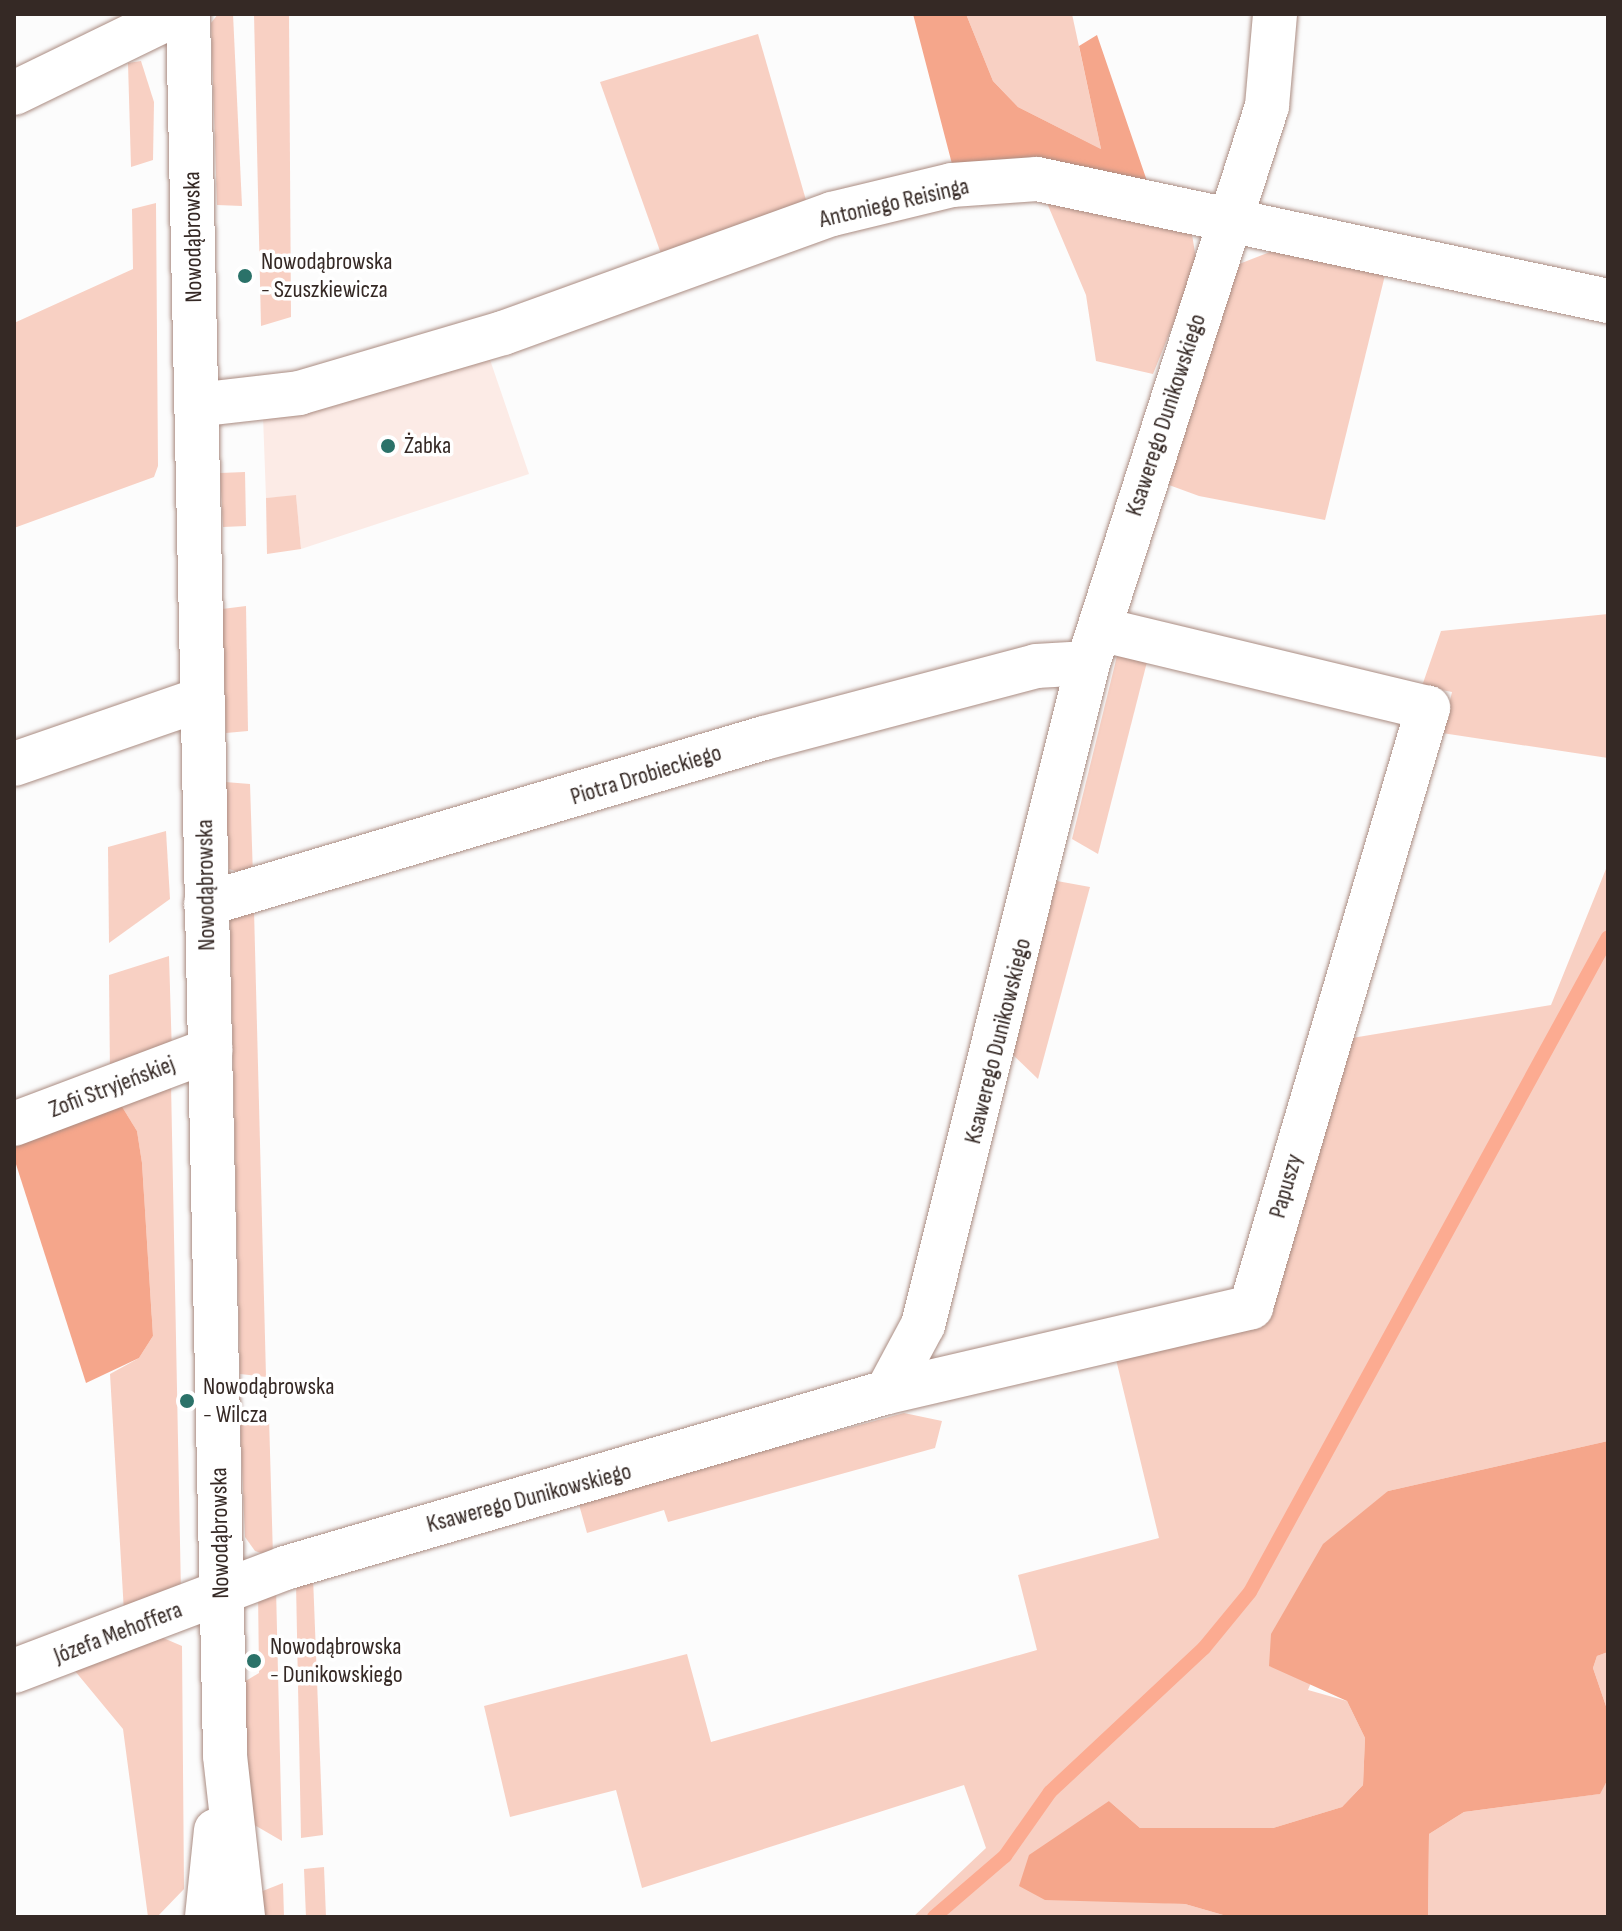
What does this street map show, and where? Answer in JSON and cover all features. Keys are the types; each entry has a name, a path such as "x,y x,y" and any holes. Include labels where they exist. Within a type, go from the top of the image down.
{"street":[{"path":"14,93 177,14"},
{"name":"Nowodąbrowska","path":"188,14 225,1756 213,1915"},
{"name":"Ksawerego Dunikowskiego","path":"221,1593 887,1392 923,1325 1094,646 1267,106 1275,14"},
{"name":"Antoniego Reisinga","path":"196,405 328,385 503,333 832,214 952,185 1037,179 1152,200 1228,225 1608,301"},
{"name":"Piotra Drobieckiego","path":"206,904 764,738 1036,666 1094,646 1428,708"},
{"path":"14,764 202,699"},
{"name":"Papuszy","path":"887,1392 1251,1307 1428,708"},
{"name":"Zofii Stryjeńskiej","path":"14,1124 210,1050"},
{"name":"Józefa Mehoffera","path":"14,1671 221,1593"}],"shaded area":[{"path":"218,14 233,14 242,206 217,205 211,23"},
{"path":"254,14 289,14 291,317 261,326"},
{"path":"913,14 966,14 993,81 1018,107 1101,149 1079,46 1097,35 1148,184 952,164"},
{"path":"966,14 1072,14 1101,149 1018,107 993,81"},
{"path":"758,34 810,214 665,265 600,82"},
{"path":"141,61 154,102 153,160 131,167 128,63"},
{"path":"1044,196 1191,228 1197,265 1153,374 1096,361 1086,295"},
{"path":"156,203 158,466 154,477 14,528 14,323 133,269 132,209"},
{"path":"1275,250 1385,275 1325,520 1199,496 1169,485 1165,468 1234,266"},
{"path":"486,348 529,474 301,549 296,496 266,498 263,416"},
{"path":"245,472 246,526 223,527 220,473"},
{"path":"296,495 301,549 267,554 266,498"},
{"path":"246,606 248,731 226,733 222,609"},
{"path":"1608,614 1608,758 1442,733 1452,692 1422,686 1441,631"},
{"path":"1117,656 1148,658 1098,854 1072,839"},
{"path":"225,782 250,784 253,877 229,869"},
{"path":"166,831 170,899 109,943 108,847"},
{"path":"1608,864 1608,1441 1388,1491 1308,1690 1347,1701 1365,1738 1363,1785 1342,1807 1273,1828 1140,1828 1109,1801 1123,1901 1185,1904 1230,1917 913,1917 986,1848 964,1785 642,1888 616,1790 510,1817 484,1706 687,1654 711,1742 1037,1650 1018,1575 1159,1538 1114,1351 1256,1314 1346,1039 1551,1005"},
{"path":"1057,881 1090,887 1038,1079 1011,1053"},
{"path":"254,910 266,1377 240,1374 230,919"},
{"path":"169,956 172,1055 110,1075 109,975"},
{"path":"171,1083 181,1593 124,1612 110,1374 139,1358 153,1336 142,1163 137,1131 121,1105"},
{"path":"121,1105 137,1131 142,1163 153,1336 139,1358 86,1383 14,1158 14,1134"},
{"path":"904,1413 942,1421 935,1448 668,1522 664,1510 587,1533 578,1501"},
{"path":"269,1417 273,1557 255,1551 245,1537 240,1418"},
{"path":"1608,1441 1608,1652 1597,1656 1593,1668 1608,1712 1608,1779 1600,1794 1464,1812 1429,1834 1428,1917 1230,1917 1185,1904 1045,1900 1019,1886 1029,1855 1109,1801 1140,1828 1273,1828 1342,1807 1363,1785 1365,1738 1347,1701 1269,1666 1271,1634 1323,1544 1388,1491"},
{"path":"313,1577 323,1835 301,1838 296,1583"},
{"path":"276,1588 282,1841 251,1823 244,1682 259,1673 258,1591"},
{"path":"161,1637 182,1646 184,1889 157,1917 148,1917 123,1729 75,1671"},
{"path":"1608,1652 1608,1712 1593,1668 1597,1656"},
{"path":"1608,1779 1608,1917 1428,1917 1429,1834 1464,1812 1599,1794"},
{"path":"324,1867 326,1917 306,1917 304,1869"},
{"path":"283,1883 284,1917 258,1917 255,1894"}],"waterway":[{"path":"934,1917 1005,1856 1050,1792 1204,1648 1250,1592 1608,937"}],"place":[{"name":"Nowodąbrowska - Szuszkiewicza","path":"245,276"},
{"name":"Żabka","path":"388,446"},
{"name":"Nowodąbrowska - Wilcza","path":"187,1401"},
{"name":"Nowodąbrowska - Dunikowskiego","path":"254,1661"}]}
